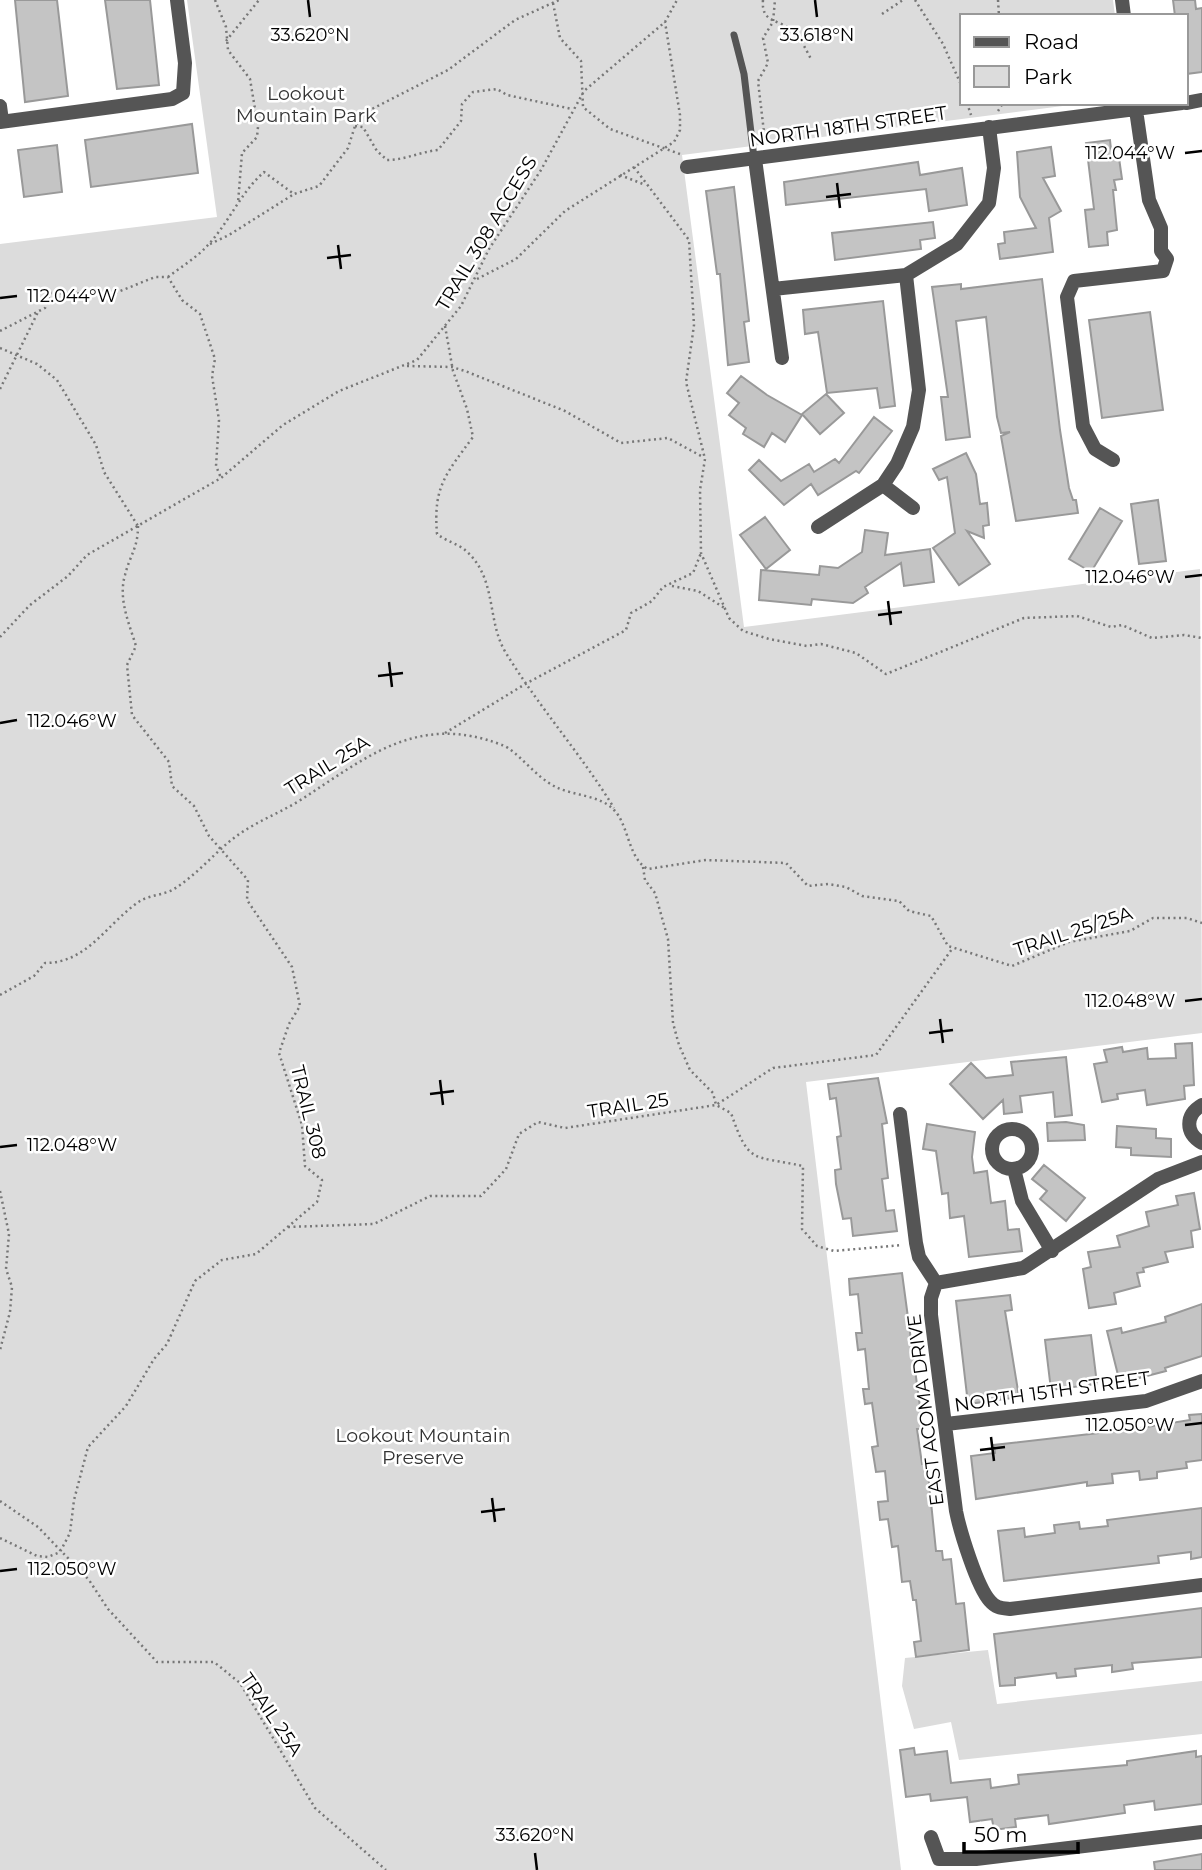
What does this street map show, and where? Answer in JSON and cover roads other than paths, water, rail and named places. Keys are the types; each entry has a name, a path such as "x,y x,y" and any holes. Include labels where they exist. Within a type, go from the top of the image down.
{"street":[{"path":"0,106 1,122 172,99 183,93 185,63 177,0"},
{"path":"1114,460 1095,449 1083,426 1067,297 1074,281 1163,271 1167,259 1161,251 1161,228 1149,200 1135,106"},
{"name":"NORTH 18TH STREET","path":"689,167 1135,106"},
{"path":"773,289 906,275 957,244 989,203 994,168 989,127"},
{"path":"755,159 782,358"},
{"path":"818,527 883,485 897,464 914,427 919,390 906,275"},
{"path":"883,485 914,508"},
{"path":"1202,1105 1191,1115 1189,1126 1195,1139 1202,1143"},
{"path":"900,1114 916,1243 919,1257 936,1283 1023,1268 1158,1179 1202,1162"},
{"path":"1014,1169 1023,1201 1052,1251"},
{"name":"EAST ACOMA DRIVE","path":"936,1283 931,1298 931,1315 960,1531 987,1599 996,1607 1020,1608 1202,1586"},
{"name":"NORTH 15TH STREET","path":"946,1424 1146,1401 1202,1381"},
{"path":"931,1837 939,1859 976,1859 1202,1832"}],"lane":[{"path":"734,35 744,74 755,159"}],"park label":[{"name":"Lookout Mountain Park","path":"306,104"},
{"name":"Lookout Mountain Preserve","path":"423,1446"}]}
